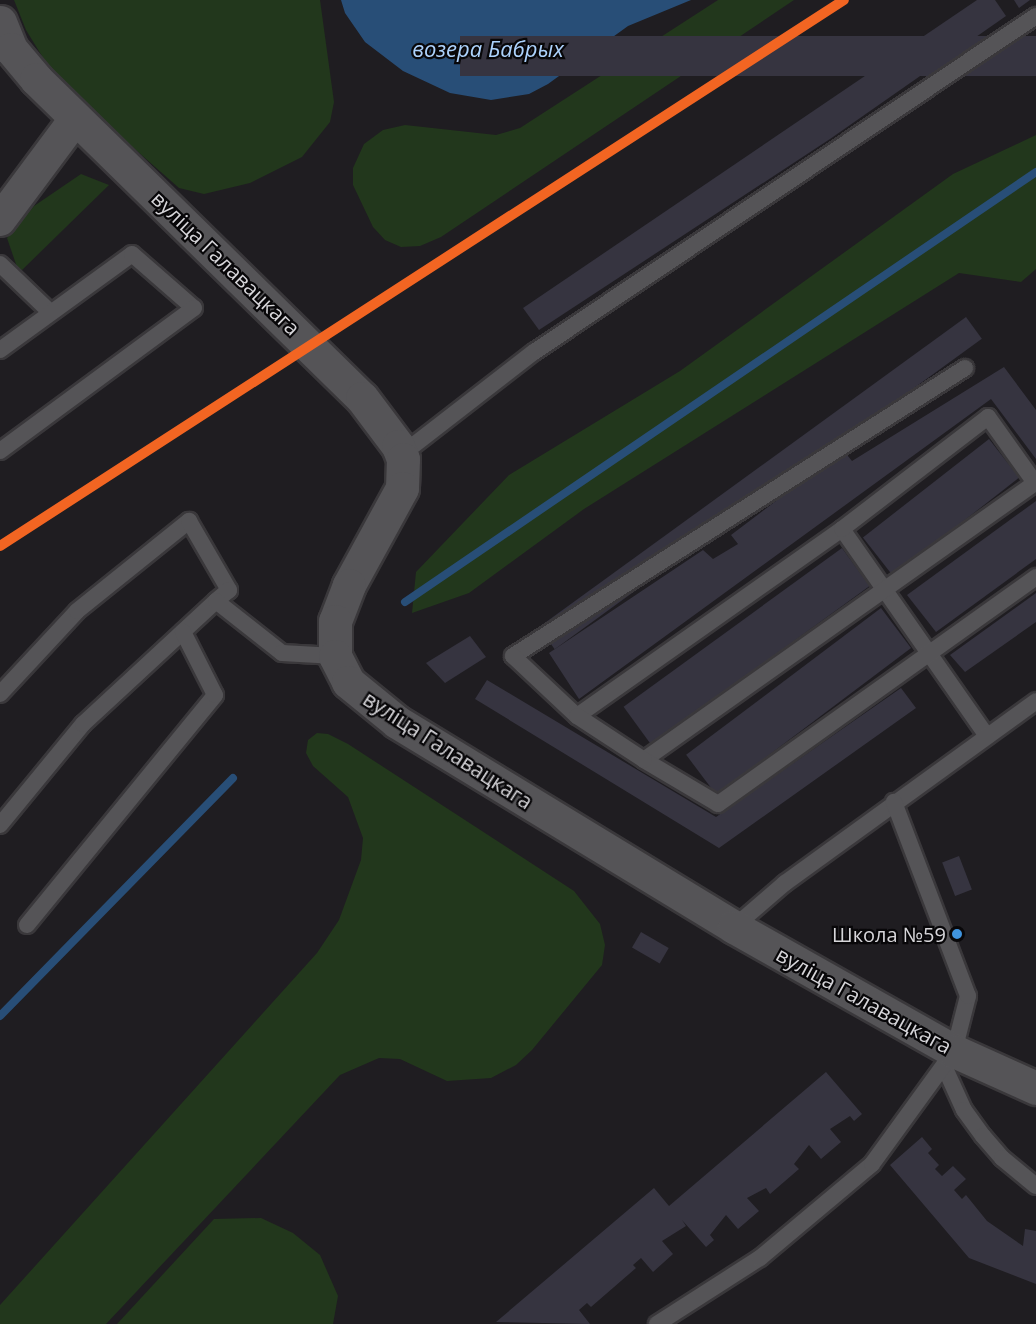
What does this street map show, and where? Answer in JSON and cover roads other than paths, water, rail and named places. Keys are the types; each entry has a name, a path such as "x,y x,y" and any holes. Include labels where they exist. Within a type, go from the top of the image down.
{"street":[{"name":"вуліца Галавацкага","path":"0,22 11,49 76,118 362,398 388,430 401,454 402,488 339,608 334,629 335,656 348,682 389,716 949,1058 1036,1088"},
{"path":"0,220 76,118"}],"lane":[{"path":"401,454 534,352 1036,16"},
{"path":"0,350 132,254 194,308 0,451"},
{"path":"0,264 50,312"},
{"path":"965,368 513,656 577,717 718,804 1036,576"},
{"path":"577,717 842,529 988,417 1035,483 888,590 644,760"},
{"path":"0,694 77,611 189,521 229,590 83,724 0,825"},
{"path":"842,529 888,590 987,736"},
{"path":"216,601 282,653 335,656"},
{"path":"27,925 215,695 183,633"},
{"path":"734,927 785,883 1036,701"},
{"path":"657,1324 760,1258 872,1164 949,1058 968,996 894,802"},
{"path":"949,1058 964,1110 1002,1158 1036,1186"}],"water":[{"name":"возера Бабрых","path":"341,0 691,0 628,26 548,84 529,94 491,100 450,93 403,71 365,42 345,13"}],"waterway":[{"path":"405,602 1036,172"},
{"path":"0,1016 233,778"}],"place":[{"name":"Школа №59","path":"957,934"}]}
